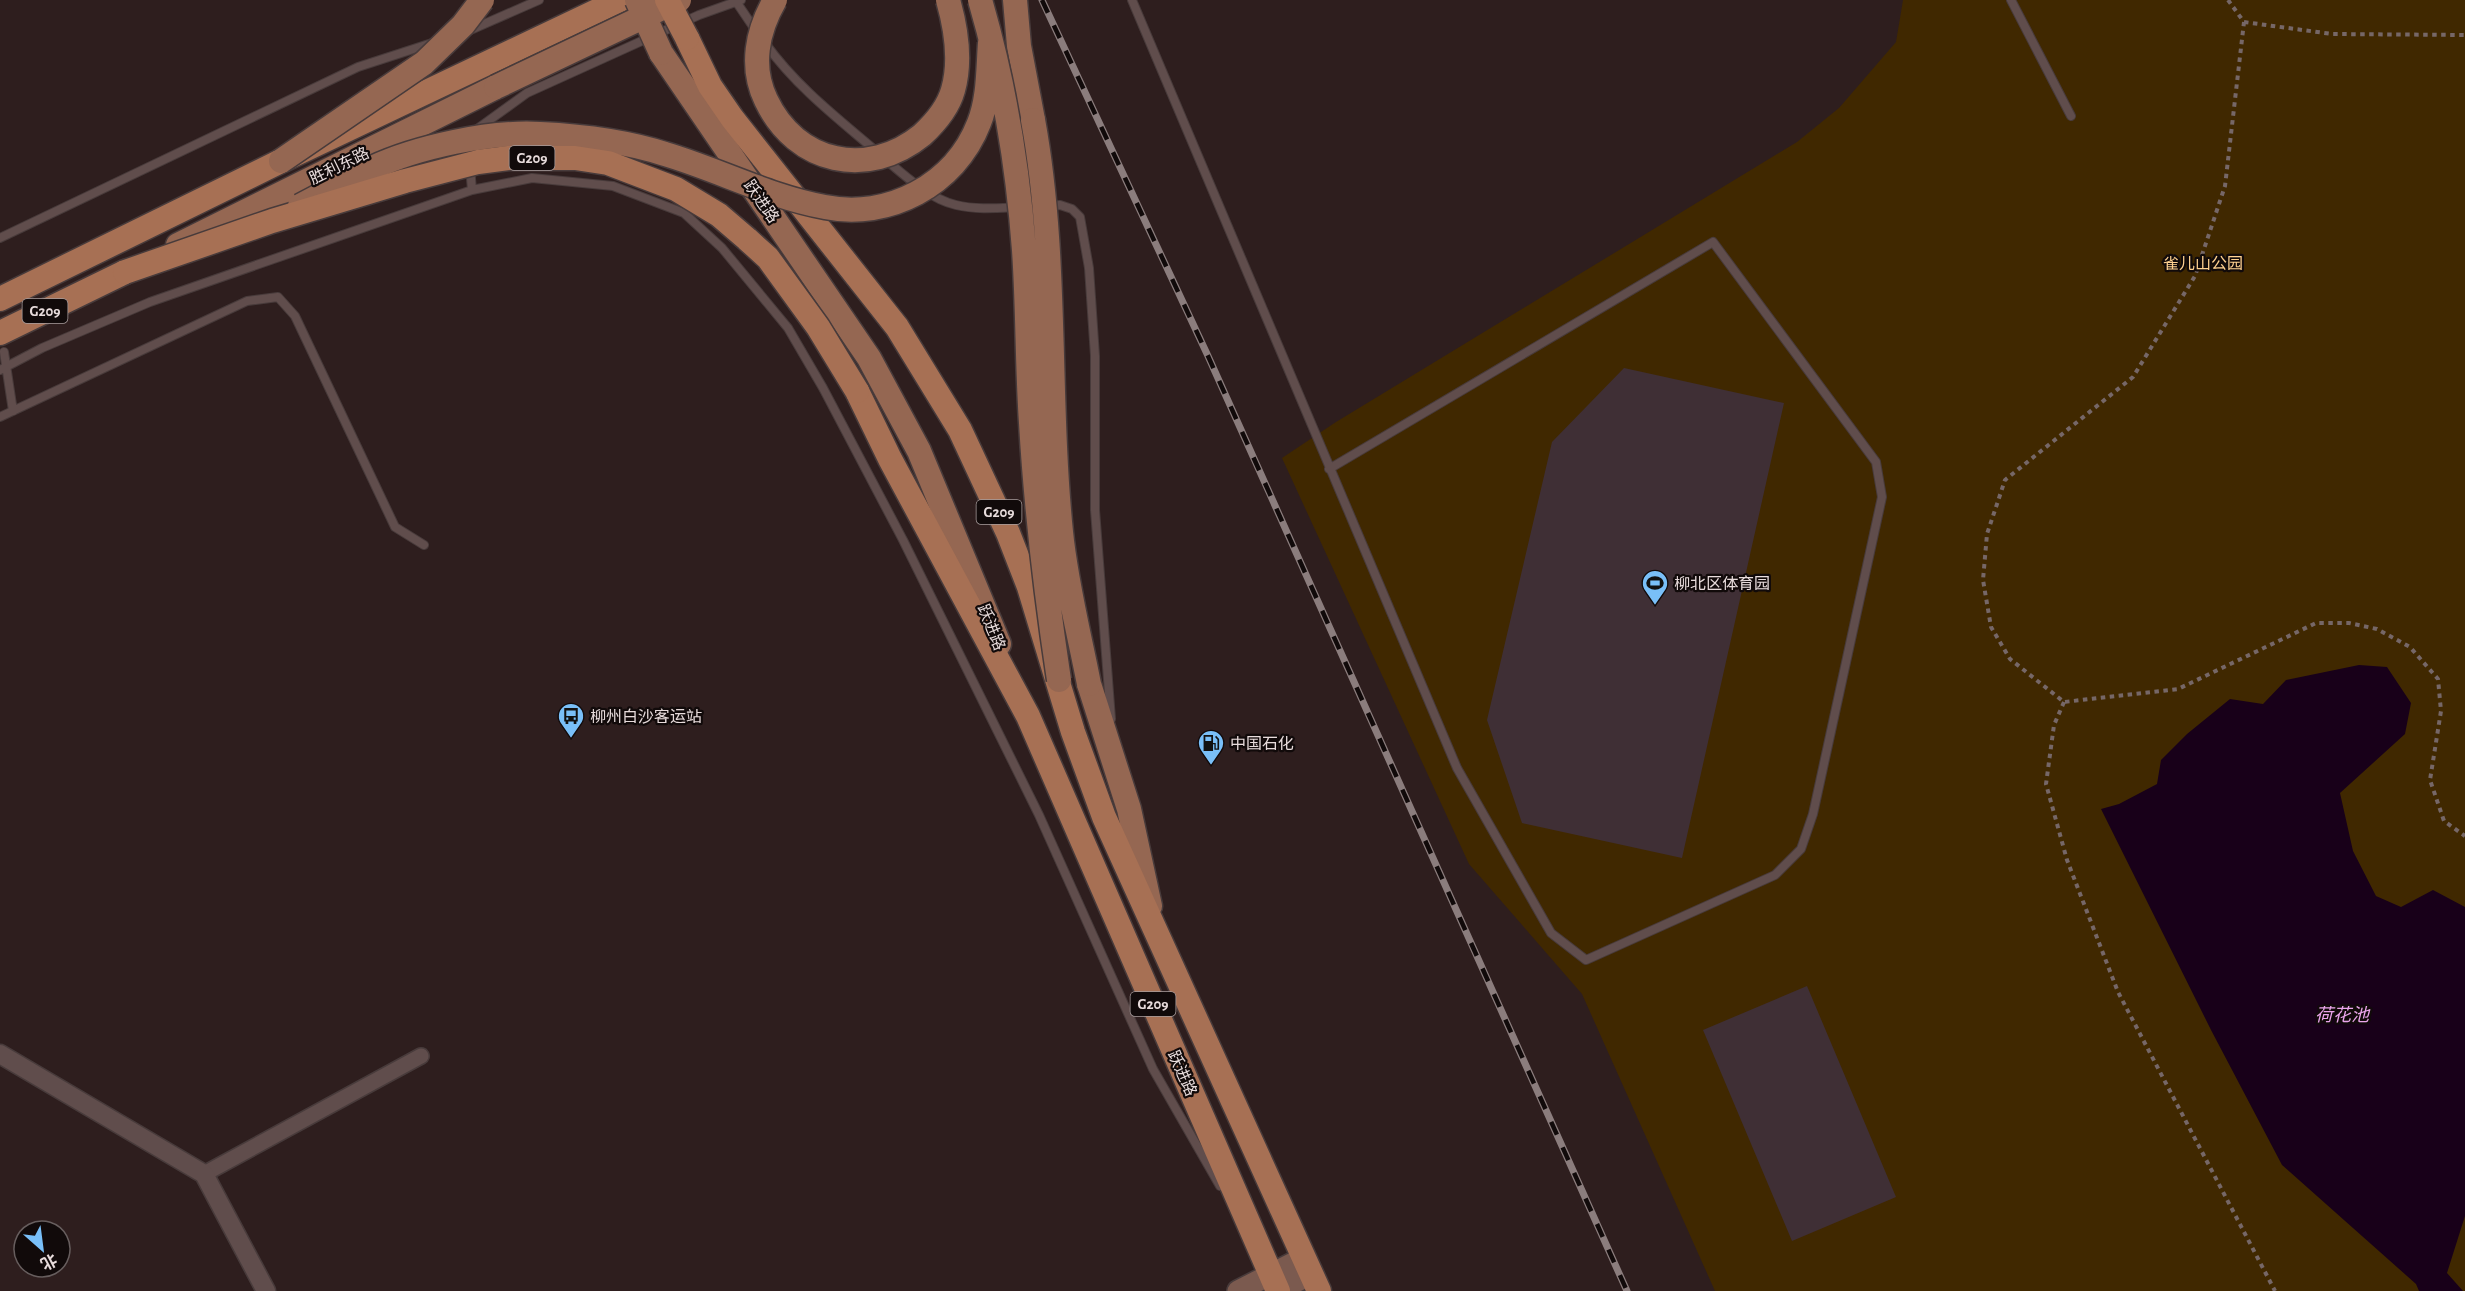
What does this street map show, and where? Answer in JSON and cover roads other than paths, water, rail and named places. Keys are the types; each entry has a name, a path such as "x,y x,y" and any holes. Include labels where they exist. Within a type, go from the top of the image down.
{"highway":[{"name":"胜利东路","path":"0,299 281,160 620,0"},
{"name":"G209","path":"667,0 710,86 732,118 832,243 906,342 960,430 1008,533 1029,587 1061,688"},
{"name":"G209","path":"125,272 272,221 405,181 478,162 509,158 575,158 608,163 676,189 719,215 768,258 806,310 857,391 890,459 1028,716"},
{"name":"胜利东路","path":"2,342 89,289 125,272"},
{"name":"跃进路","path":"1061,688 1104,817 1311,1274"},
{"name":"跃进路","path":"1028,716 1275,1285"}],"main road":[{"path":"281,160 362,108 424,63 463,25 482,0"},
{"name":"跃进路","path":"637,0 661,52 847,324 891,398 919,451 1028,716"},
{"name":"胜利东路","path":"125,272 496,87 679,0"},
{"path":"775,0 762,27 757,59 757,76 769,108 791,135 816,153 864,160 883,157 913,142 937,120 945,108 953,90 956,54 954,22 948,0"},
{"name":"跃进路","path":"980,0 1002,95 1016,178 1024,248 1037,516 1043,574 1061,688"},
{"path":"1015,0 1019,46 1039,150 1047,228 1061,532 1068,579 1089,684 1129,809 1155,929"},
{"path":"272,221 373,168 421,152 473,139 537,134 621,143 664,153 813,205 849,211 882,207 918,193 934,182 965,150 979,125 983,110 990,43"},
{"path":"1238,1291 1275,1285 1311,1274"}],"street":[{"path":"0,1054 204,1174 266,1291"},
{"path":"204,1174 421,1056"}],"lane":[{"path":"0,238 358,67 478,28 539,0"},
{"path":"1132,0 1329,469 1457,768 1551,933 1586,960 1775,875 1801,849 1813,814 1882,497 1876,462 1713,242 1329,469"},
{"path":"2011,0 2071,116"},
{"path":"472,190 470,151 474,129 527,93 699,15 737,1 782,66 818,103 900,172 939,198 956,205 995,208 1028,207"},
{"path":"3,368 42,348 150,302 472,190 532,178 613,186 684,213 722,248 789,328 823,388 903,540 1028,794 1153,1069 1223,1191"},
{"path":"1038,206 1060,205 1072,209 1080,217 1089,268 1095,356 1095,510 1109,676 1112,759"},
{"path":"0,417 247,301 278,297 295,316 395,527 424,545"},
{"path":"2,342 3,368 13,411"},
{"path":"1229,1202 1275,1285"}],"water":[{"name":"荷花池","path":"2359,665 2387,667 2411,703 2405,734 2340,793 2353,851 2376,896 2401,907 2433,890 2465,907 2465,1216 2447,1273 2463,1291 2419,1291 2416,1284 2282,1165 2211,1030 2101,809 2119,804 2157,784 2161,760 2187,734 2230,699 2263,704 2286,680"}],"railway":[{"path":"1042,0 1208,356 1627,1291"}],"place":[{"name":"柳北区体育园","path":"1655,606"},
{"name":"柳州白沙客运站","path":"571,739"},
{"name":"中国石化","path":"1211,766"}],"park label":[{"name":"雀儿山公园","path":"2203,263"}]}
